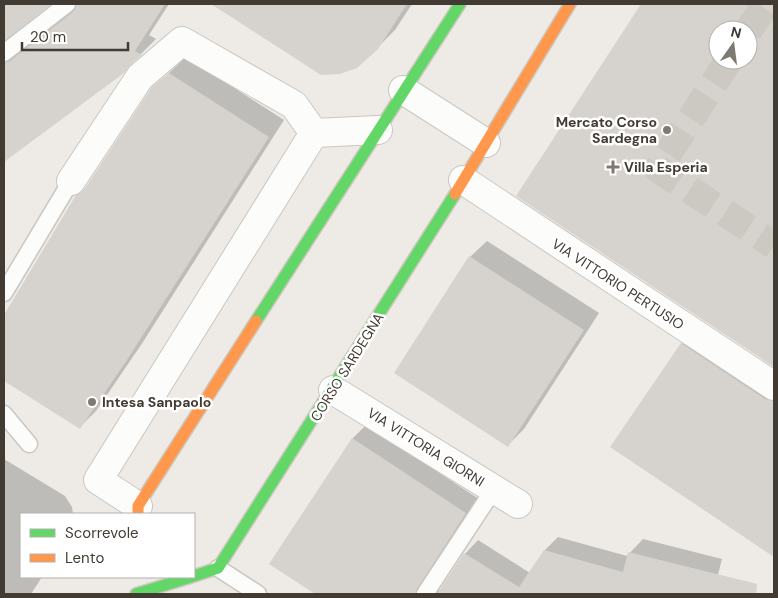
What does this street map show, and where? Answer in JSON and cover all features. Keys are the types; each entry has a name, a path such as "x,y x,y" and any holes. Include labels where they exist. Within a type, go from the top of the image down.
{"main road":[{"path":"138,510 403,90 460,4"},
{"name":"CORSO SARDEGNA","path":"218,568 333,390 486,144 570,4"},
{"path":"195,575 218,568"},
{"path":"133,591 184,578"}],"street":[{"path":"71,181 140,77 182,41 294,105 314,133"},
{"path":"403,90 486,144"},
{"path":"314,133 378,130"},
{"path":"138,510 98,480 314,133"},
{"name":"VIA VITTORIO PERTUSIO","path":"463,180 774,386"},
{"name":"VIA VITTORIA GIORNI","path":"333,390 518,504"}],"lane":[{"path":"4,53 67,4"},
{"path":"4,294 71,181"},
{"path":"4,414 30,444"},
{"path":"425,594 494,489"},
{"path":"218,568 258,594"}],"building":[{"path":"4,4 51,4 4,41"},
{"path":"77,4 165,4 135,51 142,55 124,73 4,162 4,63 10,61 73,12"},
{"path":"211,4 407,4 378,49 357,68 340,74 321,75"},
{"name":"Mercato Corso Sardegna","path":"641,4 774,4 774,367 516,196"},
{"path":"169,73 269,137 127,360 80,429 4,381 4,315 76,195 84,190 152,87"},
{"path":"469,256 584,330 508,447 394,373"},
{"path":"681,343 765,399 774,401 774,557 610,447"},
{"path":"352,438 466,513 415,594 315,594 269,564"},
{"path":"544,550 623,572 628,552 757,584 756,594 437,594 464,553 519,587"}],"tunnel":[{"path":"755,20 766,4"},
{"path":"722,70 658,169 774,245"}],"traffic: fast":[{"path":"256,321 460,4"},
{"path":"195,576 218,568 455,194"},
{"path":"136,594 188,578"}],"traffic: slow":[{"path":"455,194 570,4"},
{"path":"138,513 138,506 256,321"}],"place":[{"name":"Mercato Corso Sardegna","path":"667,130"},
{"name":"Villa Esperia","path":"613,167"},
{"name":"Intesa Sanpaolo","path":"92,402"}]}
